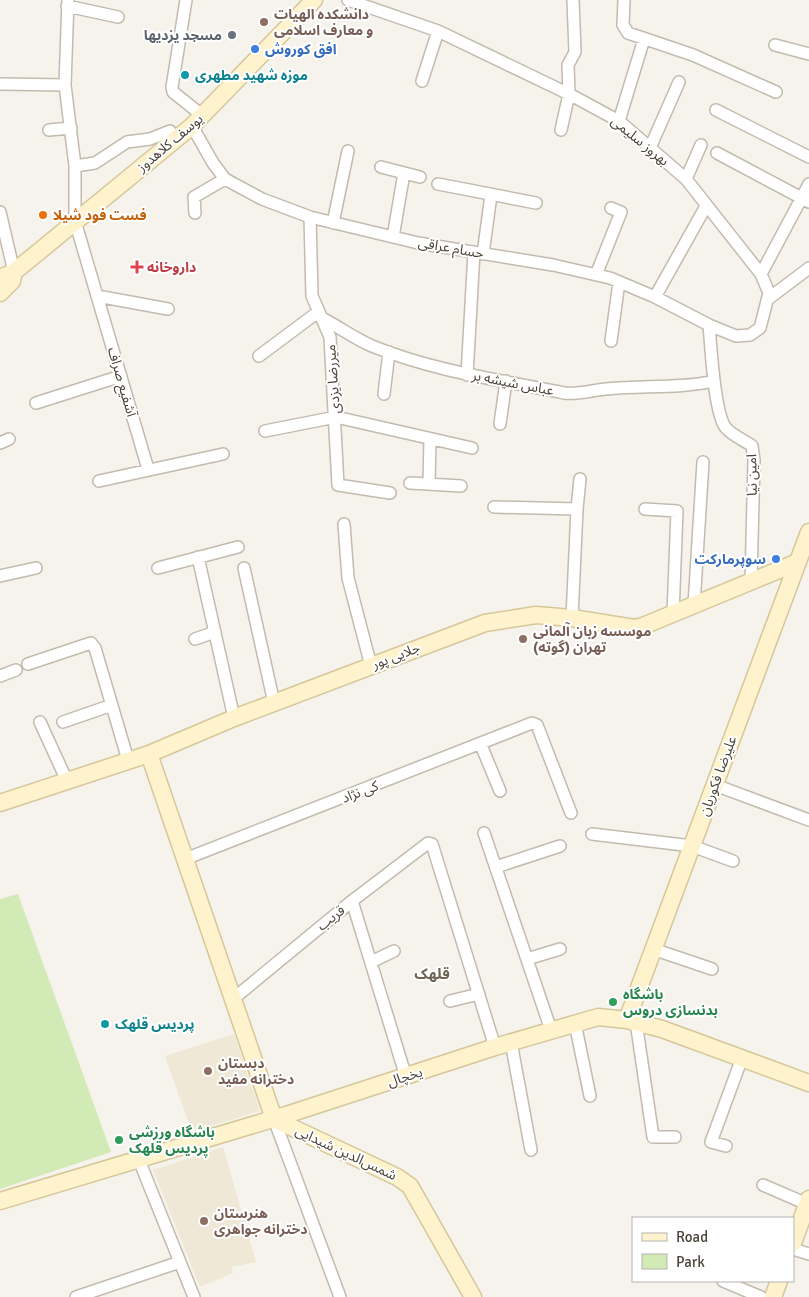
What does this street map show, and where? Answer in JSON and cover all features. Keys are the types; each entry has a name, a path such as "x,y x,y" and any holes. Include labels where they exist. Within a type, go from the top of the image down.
{"street":[{"path":"186,0 172,87 173,92 197,121"},
{"name":"یوسف کلاهدوز","path":"0,293 12,281 7,275 197,121 314,0"},
{"name":"بهروز سلیمی","path":"348,0 438,31 569,94 618,121 686,179 760,274 768,289 768,299"},
{"path":"561,130 569,94 568,65 575,52 573,0"},
{"path":"624,0 624,31 693,55 776,92"},
{"path":"68,3 118,17"},
{"name":"آشفیع صراف","path":"68,3 65,85 75,166 75,221 148,469"},
{"path":"422,81 438,31"},
{"path":"618,121 644,39"},
{"path":"774,45 809,54"},
{"path":"650,148 679,82"},
{"path":"0,84 65,85"},
{"path":"716,110 809,157"},
{"name":"حسام عراقی","path":"197,121 213,163 225,179 262,199 310,217 393,237 596,275 655,297 709,325 736,336 750,336 757,332 768,299"},
{"path":"49,130 71,128"},
{"path":"75,166 95,163 127,142 150,139 170,131"},
{"path":"686,179 701,145"},
{"path":"333,223 348,151"},
{"path":"717,153 805,200"},
{"path":"381,167 420,177"},
{"path":"393,237 404,173"},
{"path":"195,212 194,197 225,179"},
{"path":"438,184 536,203"},
{"path":"760,274 805,200 809,184"},
{"path":"467,375 479,253 492,195"},
{"path":"655,297 706,206"},
{"path":"596,275 621,212 611,208"},
{"path":"0,212 7,275"},
{"name":"میررضا یزدی","path":"310,217 312,296 330,337 336,417 338,485 390,493"},
{"path":"768,299 809,268"},
{"path":"611,340 619,282"},
{"path":"97,296 168,308"},
{"path":"259,356 320,315"},
{"name":"عباس شیشه بر","path":"320,315 352,336 389,352 467,375 575,394 607,388 693,386 714,381"},
{"name":"امین نیا","path":"709,325 714,381 725,427 752,446 754,460 751,581"},
{"path":"384,394 389,352"},
{"path":"36,403 121,376"},
{"path":"500,424 506,381"},
{"path":"265,431 336,417 472,448"},
{"path":"429,484 430,438"},
{"path":"99,481 223,454"},
{"path":"694,605 703,462"},
{"path":"572,618 580,478"},
{"path":"410,483 461,486"},
{"path":"494,507 578,509"},
{"path":"645,509 676,511 673,614"},
{"path":"344,524 348,578 371,666"},
{"name":"علیرضا فکوریان","path":"631,1021 653,949 715,785 804,564 809,532"},
{"path":"158,568 238,547"},
{"path":"198,557 234,718"},
{"name":"جلایی پور","path":"0,802 149,754 234,718 485,623 536,615 572,618 634,628 651,624 751,581 804,564"},
{"path":"0,576 36,568"},
{"path":"244,568 274,703"},
{"path":"195,638 215,632"},
{"path":"28,664 91,643 95,648 128,760"},
{"path":"0,676 16,670"},
{"path":"63,722 112,705"},
{"path":"40,722 67,781"},
{"name":"کی نژاد","path":"185,859 535,724 571,813"},
{"path":"481,745 500,790"},
{"path":"149,754 274,1119 340,1297"},
{"path":"715,785 809,820"},
{"path":"484,833 551,1030"},
{"path":"592,834 692,846 733,861"},
{"name":"قریب","path":"233,999 352,901 428,843 432,844 479,994"},
{"path":"496,867 560,846"},
{"path":"352,901 406,1077"},
{"path":"527,959 560,949"},
{"path":"653,949 712,969"},
{"path":"371,962 394,952"},
{"path":"450,1001 479,994 495,1047"},
{"name":"یخچال","path":"0,1201 274,1119 511,1042 598,1018 631,1021 662,1029 809,1082"},
{"path":"631,1021 653,1138 675,1138"},
{"path":"575,1024 590,1096"},
{"path":"511,1042 531,1150"},
{"path":"726,1146 711,1142 742,1058"},
{"name":"شمس‌الدین شیدایی","path":"274,1119 397,1177 410,1186 473,1297"},
{"path":"139,1160 194,1297"},
{"path":"763,1185 808,1201 794,1240"},
{"path":"794,1248 809,1254"},
{"path":"76,1297 180,1262"},
{"path":"725,1282 761,1297"},
{"path":"773,1297 779,1282"}],"shaded area":[{"name":"دبستان دخترانه مفید","path":"234,1034 260,1111 192,1132 165,1056"},
{"path":"223,1147 256,1262 231,1267 233,1273 200,1287 153,1170"}],"green space":[{"path":"18,894 111,1152 0,1189 0,899"}],"place":[{"name":"دانشکده الهیات و معارف اسلامی","path":"264,22"},
{"name":"مسجد یزدیها","path":"232,35"},
{"name":"افق کوروش","path":"255,49"},
{"name":"موزه شهید مطهری","path":"185,75"},
{"name":"فست فود شیلا","path":"43,215"},
{"name":"داروخانه","path":"137,267"},
{"name":"سوپرمارکت","path":"776,559"},
{"name":"موسسه زبان آلمانی تهران (گوته)","path":"523,639"},
{"name":"باشگاه بدنسازی دروس","path":"613,1002"},
{"name":"پردیس قلهک","path":"105,1024"},
{"name":"دبستان دخترانه مفید","path":"208,1071"},
{"name":"باشگاه ورزشی پردیس قلهک","path":"119,1140"},
{"name":"هنرستان دخترانه جواهری","path":"204,1221"}],"district":[{"name":"قلهک","path":"432,974"}]}
